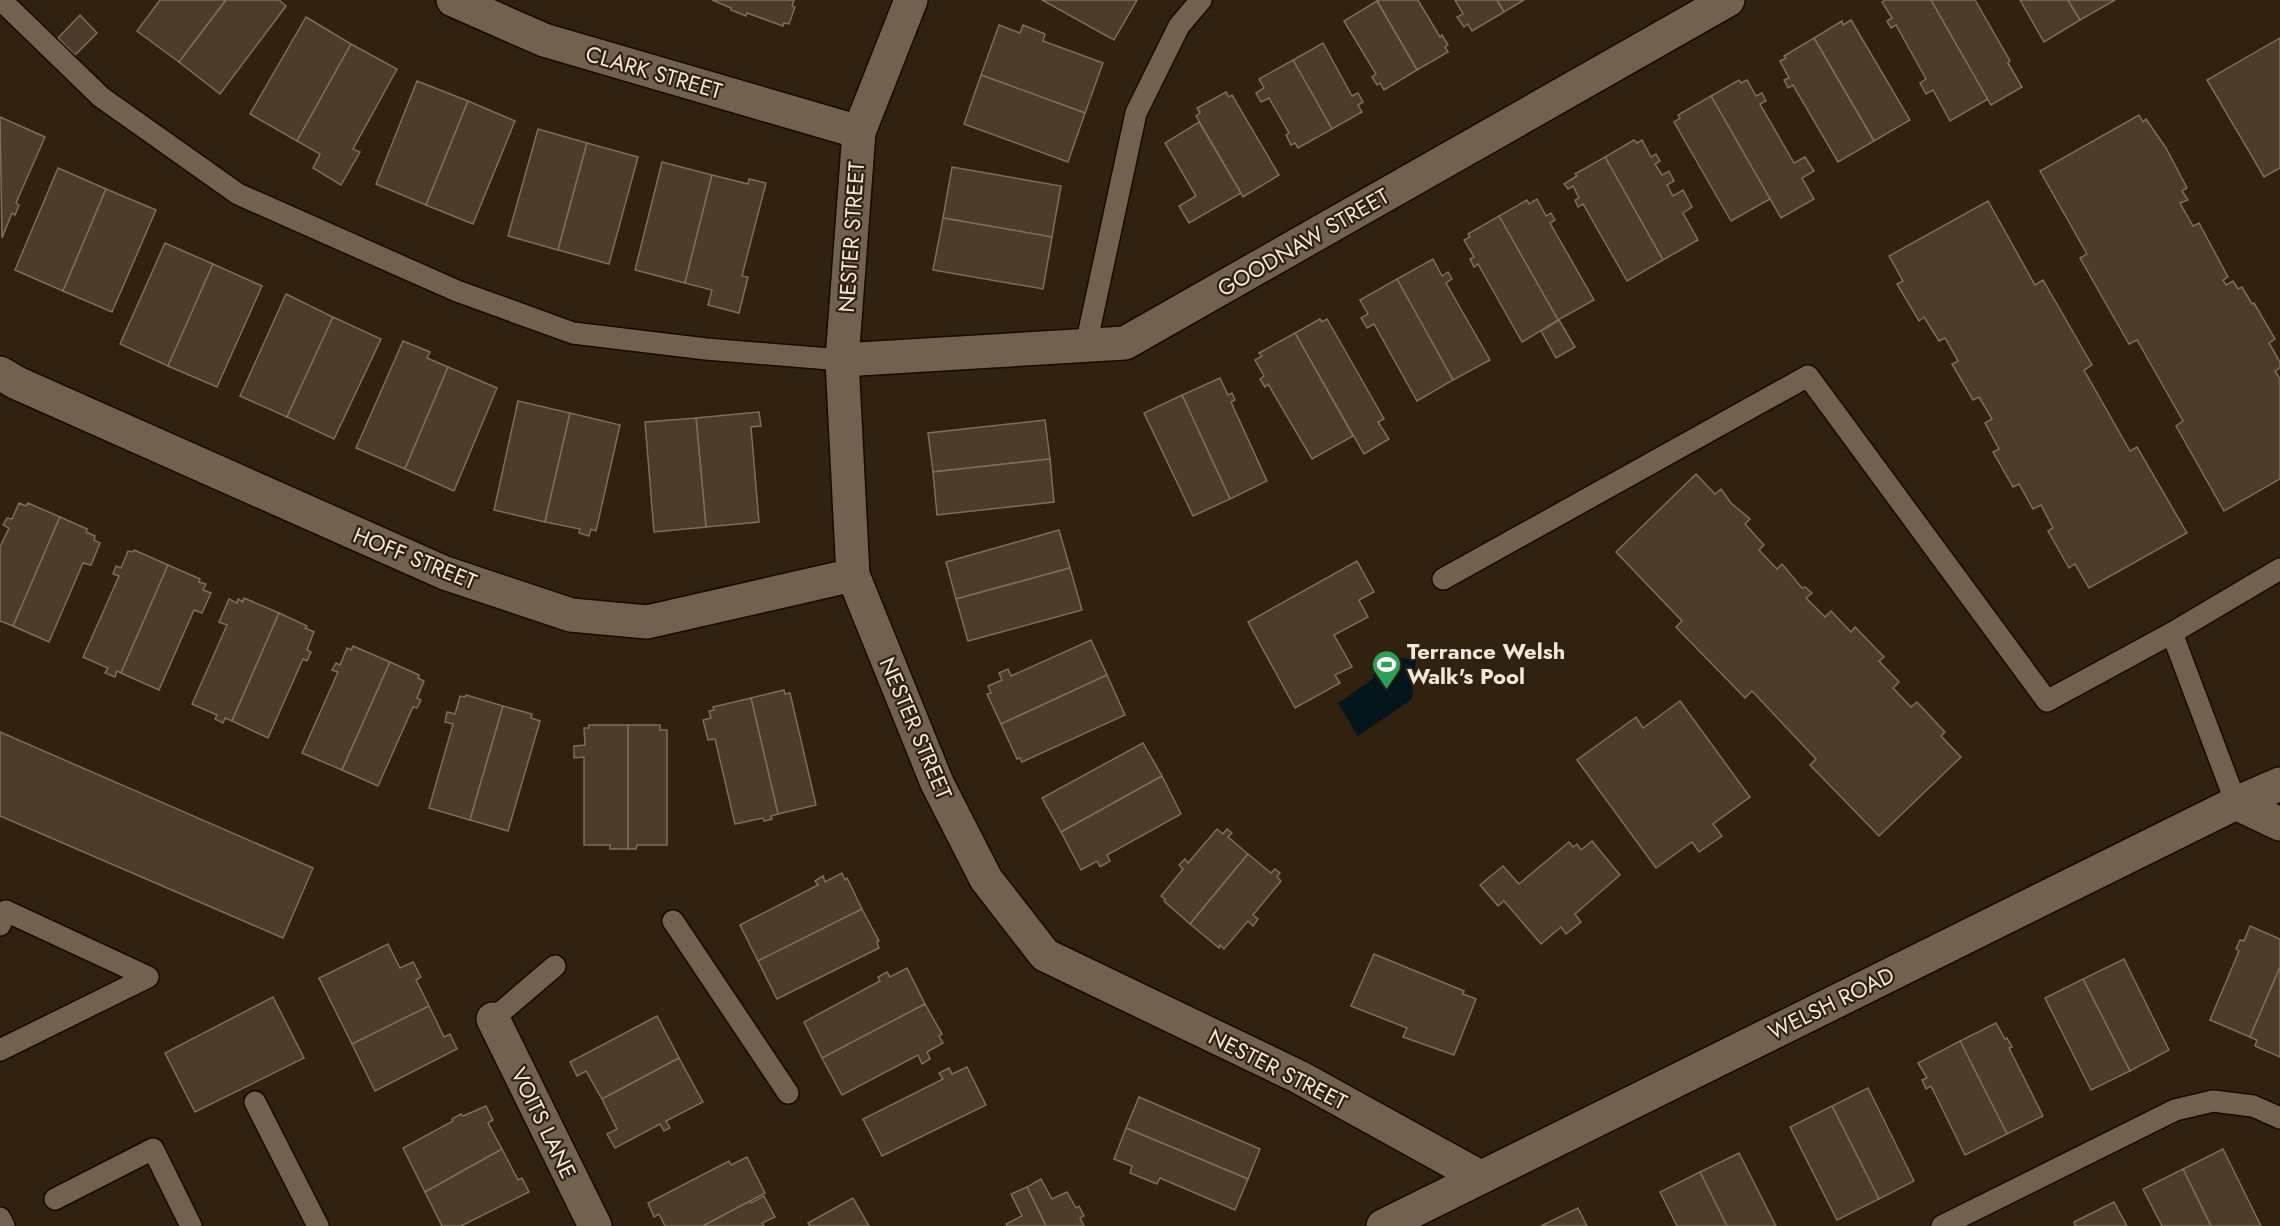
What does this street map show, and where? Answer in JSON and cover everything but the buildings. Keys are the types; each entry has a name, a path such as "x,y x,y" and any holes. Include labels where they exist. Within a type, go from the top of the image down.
{"street":[{"name":"CLARK STREET","path":"453,0 544,40 859,132"},
{"name":"NESTER STREET","path":"911,0 859,132 842,360 853,575 937,783 986,879 1045,955 1299,1077 1480,1177"},
{"name":"GOODNAW STREET","path":"842,360 1125,343 1728,0"},
{"name":"HOFF STREET","path":"0,373 49,397 445,573 571,615 647,622 853,575"},
{"name":"WELSH ROAD","path":"1383,1226 2236,803 2280,784"},
{"path":"2236,803 2280,824"},
{"name":"VOITS LANE","path":"493,1019 596,1226"}],"lane":[{"path":"1,0 101,97 238,194 457,291 573,333 706,349 842,360"},
{"path":"1086,345 1136,114 1179,26 1201,0"},
{"path":"1443,579 1808,376 2047,701 2172,633 2280,569"},
{"path":"2172,633 2236,803"},
{"path":"0,925 6,911 148,977 0,1050"},
{"path":"673,921 788,1094"},
{"path":"493,1019 555,966"},
{"path":"1942,1226 2175,1110 2213,1101 2253,1106 2280,1118"},
{"path":"255,1102 318,1226"},
{"path":"55,1199 153,1149 191,1226"},
{"path":"0,1218 4,1226"}],"shaded area":[{"name":"Terrance Welsh Walk's Pool","path":"1376,654 1416,660 1412,699 1358,736 1338,703 1373,679"}],"place":[{"name":"Terrance Welsh Walk's Pool","path":"1386,690"}]}
